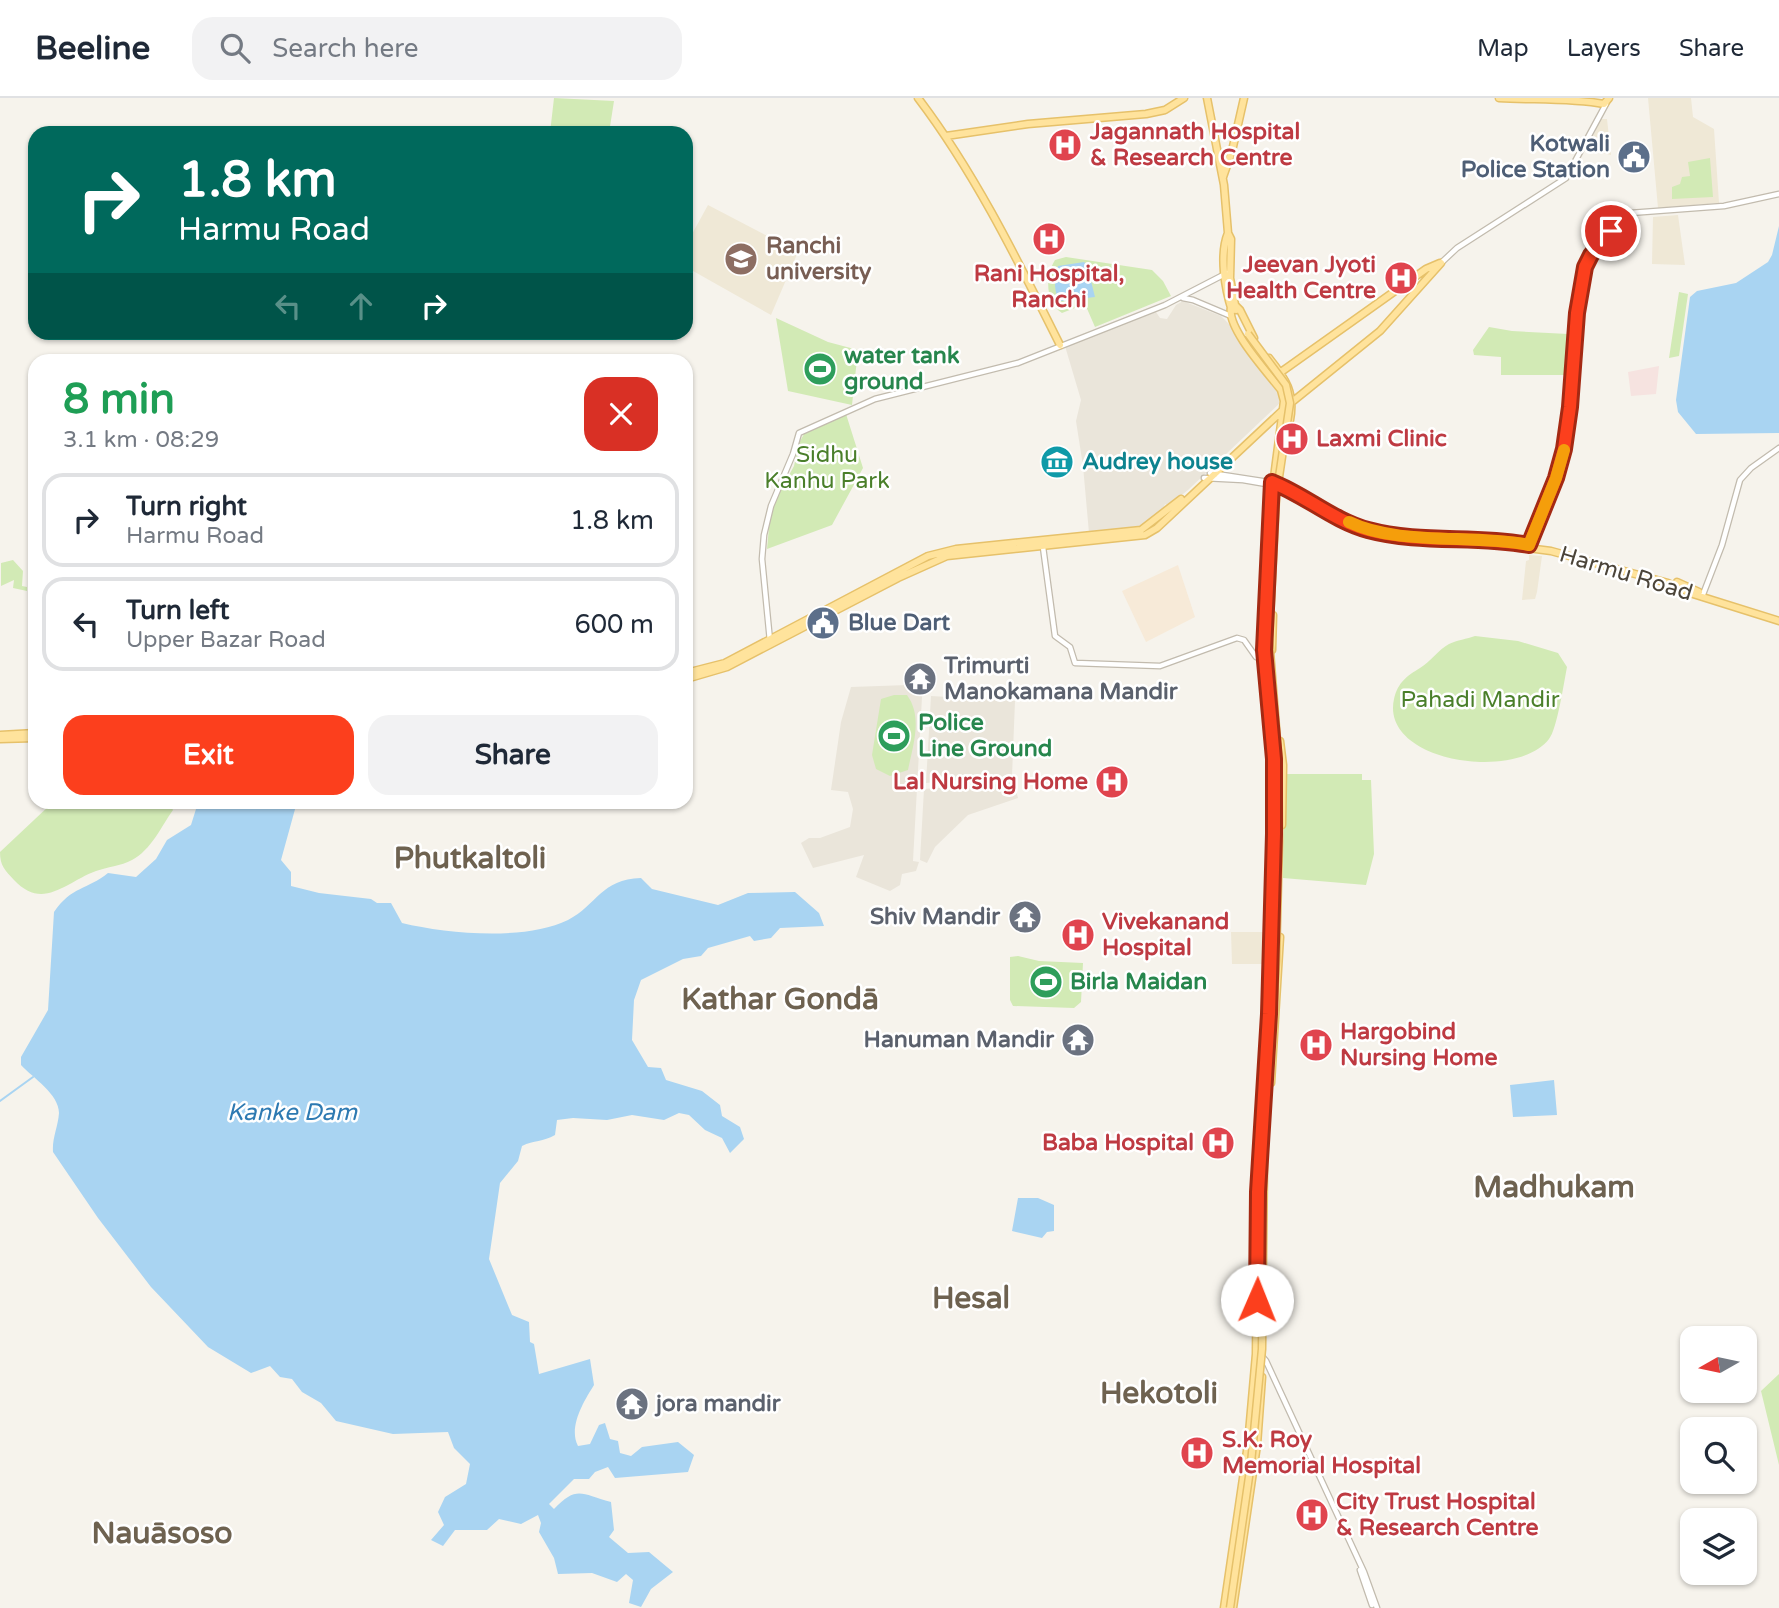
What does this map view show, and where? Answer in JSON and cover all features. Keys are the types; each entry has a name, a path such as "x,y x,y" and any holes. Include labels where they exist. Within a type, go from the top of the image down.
{"main road":[{"path":"920,98 947,136 1026,270 1062,344"},
{"path":"947,136 1146,114 1165,110 1184,98"},
{"path":"1207,98 1223,179 1228,233 1231,239 1228,273 1233,307 1246,335 1286,385 1290,403 1276,497 1269,638 1279,754 1279,830 1276,973 1265,1157 1262,1349 1251,1463 1229,1608"},
{"path":"1223,179 1244,98"},
{"path":"1499,98 1607,102"},
{"path":"1280,372 1426,269 1441,263"},
{"path":"693,677 718,671 936,560 958,554 1145,535 1157,528 1294,399 1345,362 1380,331 1441,263"},
{"path":"1229,1608 1260,1355 1267,1162 1278,1004 1282,852 1283,765 1272,646 1276,485 1294,399 1289,385 1233,307"},
{"path":"1233,307 1231,316 1247,345 1282,392 1284,408 1264,650 1274,759 1275,822 1269,1014 1258,1192 1260,1355"},
{"path":"693,671 725,663 770,643 858,592 937,553 1145,529 1210,476"},
{"name":"Harmu Road","path":"1276,485 1351,528 1373,535 1529,546 1668,583 1779,619"},
{"path":"0,737 28,736"}],"street":[{"path":"1441,263 1457,248 1560,183 1570,172 1607,102"},
{"path":"1529,546 1556,478 1564,449 1577,313 1585,267 1591,255 1615,224 1630,213 1724,206 1779,194"},
{"path":"770,643 762,559 764,535 771,506 799,433 875,400 1018,363 1178,298 1228,273"},
{"path":"1178,298 1193,300 1231,316"},
{"path":"1703,595 1719,554 1740,480 1751,468 1779,448"},
{"path":"1210,476 1276,485"},
{"path":"1043,547 1055,636 1070,647 1075,663 1160,666 1237,638 1244,640 1256,657 1265,660"},
{"path":"1254,653 1264,650"},
{"path":"1260,1355 1359,1566 1375,1608"}],"shaded area":[{"path":"1648,98 1691,98 1693,117 1714,129 1719,203 1658,208"},
{"path":"1601,119 1607,119 1611,155 1587,149"},
{"name":"Ranchi university","path":"708,205 798,252 771,315 693,271 693,232"},
{"path":"1678,215 1685,265 1652,264 1653,217"},
{"path":"1183,301 1221,316 1235,330 1281,398 1281,402 1188,490 1168,506 1165,504 1162,513 1141,529 1089,533 1076,421 1081,400 1065,346 1156,312 1160,318 1167,319 1176,305"},
{"path":"1659,366 1656,394 1631,396 1628,372"},
{"path":"1529,555 1542,556 1537,592 1535,599 1522,600 1526,561 1529,560"},
{"path":"1178,565 1195,617 1146,642 1122,591"},
{"path":"851,687 917,687 922,697 913,861 919,862 916,871 902,874 900,885 890,891 856,877 864,855 813,868 801,843 809,838 820,838 850,827 853,809 848,792 831,790 841,722"},
{"path":"931,696 1015,701 1012,776 926,783"},
{"path":"1014,783 1018,798 968,815 935,847 927,863 920,860 924,789"},
{"path":"1231,932 1272,932 1271,964 1232,964"}],"green space":[{"path":"554,98 614,101 610,126 551,126"},
{"path":"1710,158 1713,197 1672,199 1672,187 1680,184 1682,177 1690,176 1688,162"},
{"path":"1066,257 1152,270 1163,281 1171,296 1095,327 1085,304 1062,313 1052,302 1048,288 1049,273 1055,260"},
{"path":"1679,292 1688,294 1679,356 1669,358"},
{"name":"water tank ground","path":"776,318 828,342 858,350 852,405 788,391"},
{"path":"1489,327 1568,334 1567,375 1501,375 1501,357 1474,355 1473,350"},
{"name":"Sidhu Kanhu Park","path":"846,414 863,468 832,525 767,549 770,516 794,466 804,434"},
{"path":"13,560 23,571 22,586 27,587 27,591 13,588 14,580 1,586 1,563"},
{"name":"Pahadi Mandir","path":"1475,636 1518,641 1558,653 1567,667 1552,734 1532,752 1509,760 1482,762 1454,759 1428,751 1408,738 1395,721 1394,699 1404,680 1449,644"},
{"name":"Police Line Ground","path":"907,695 915,712 916,722 908,770 890,776 876,769 872,755 881,699"},
{"path":"1284,774 1362,774 1362,780 1371,780 1374,854 1366,885 1283,878"},
{"path":"46,809 173,810 139,856 123,864 96,871 45,894 25,889 14,880 4,868 0,852"},
{"name":"Birla Maidan","path":"1010,957 1039,961 1083,963 1081,1002 1074,1008 1013,1006 1010,1000"},
{"path":"1779,1374 1779,1465 1761,1391"}],"water":[{"path":"1779,226 1779,433 1696,434 1678,412 1676,400 1690,297 1697,291 1736,283 1768,262"},
{"path":"1084,262 1095,297 1061,301 1055,285 1058,266"},
{"name":"Kanke Dam","path":"196,809 295,809 281,860 291,872 291,886 319,893 371,899 377,903 391,903 402,923 441,930 509,933 550,927 578,914 617,883 641,878 652,889 718,905 748,893 795,892 819,913 824,926 780,928 771,938 754,941 750,936 708,948 701,956 683,959 641,980 634,1000 632,1040 648,1067 661,1068 666,1080 702,1091 720,1105 722,1116 740,1127 744,1139 730,1153 722,1138 705,1130 689,1115 679,1113 664,1120 632,1115 607,1120 557,1120 555,1135 522,1146 518,1161 500,1183 489,1259 512,1315 529,1322 530,1342 534,1344 539,1374 590,1359 594,1385 576,1423 575,1439 578,1446 590,1444 599,1425 605,1423 610,1439 618,1441 620,1453 631,1456 642,1447 678,1442 694,1455 688,1472 615,1478 608,1467 595,1472 589,1479 574,1479 549,1504 554,1509 574,1494 586,1494 611,1502 614,1530 609,1537 628,1553 649,1552 673,1572 651,1589 641,1607 629,1603 633,1580 626,1574 617,1582 592,1573 558,1574 554,1558 539,1532 541,1523 538,1515 521,1524 499,1519 487,1530 455,1530 443,1546 431,1540 444,1525 438,1512 445,1497 466,1484 470,1464 454,1448 448,1432 393,1434 336,1421 321,1403 302,1392 292,1379 280,1377 270,1366 251,1373 208,1347 151,1287 98,1218 53,1152 58,1106 50,1093 21,1065 21,1057 48,1010 54,912 67,897 108,873 136,877 156,859 167,840 191,825"},
{"path":"1554,1080 1557,1115 1513,1117 1510,1085"},
{"path":"1018,1198 1038,1198 1054,1205 1054,1231 1047,1232 1042,1238 1012,1231"}],"waterway":[{"path":"0,1101 33,1077"}],"slow traffic":[{"path":"1349,522 1369,530 1399,535 1488,538 1529,545 1556,478 1564,450"}],"place":[{"name":"Jagannath Hospital & Research Centre","path":"1065,145"},
{"name":"Kotwali Police Station","path":"1634,157"},
{"name":"Rani Hospital, Ranchi","path":"1049,239"},
{"name":"Ranchi university","path":"741,259"},
{"name":"Jeevan Jyoti Health Centre","path":"1401,278"},
{"name":"water tank ground","path":"820,369"},
{"name":"Laxmi Clinic","path":"1292,439"},
{"name":"Audrey house","path":"1057,462"},
{"name":"Blue Dart","path":"823,623"},
{"name":"Trimurti Manokamana Mandir","path":"920,679"},
{"name":"Police Line Ground","path":"894,736"},
{"name":"Lal Nursing Home","path":"1112,782"},
{"name":"Shiv Mandir","path":"1025,917"},
{"name":"Vivekanand Hospital","path":"1078,935"},
{"name":"Birla Maidan","path":"1046,982"},
{"name":"Hanuman Mandir","path":"1078,1040"},
{"name":"Hargobind Nursing Home","path":"1316,1045"},
{"name":"Baba Hospital","path":"1218,1143"},
{"name":"jora mandir","path":"632,1404"},
{"name":"S.K. Roy Memorial Hospital","path":"1197,1453"},
{"name":"City Trust Hospital & Research Centre","path":"1312,1515"}],"district":[{"name":"Phutkaltoli","path":"470,858"},
{"name":"Kathar Gondā","path":"780,999"},
{"name":"Madhukam","path":"1554,1187"},
{"name":"Hesal","path":"971,1298"},
{"name":"Hekotoli","path":"1159,1393"},
{"name":"Nauāsoso","path":"162,1533"}],"route":[{"path":"1257,1300 1258,1192 1269,1014 1275,786 1264,650 1272,482 1304,496 1346,521 1369,530 1399,535 1499,539 1529,545 1556,478 1564,449 1577,313 1585,267 1588,259 1611,231"}]}
